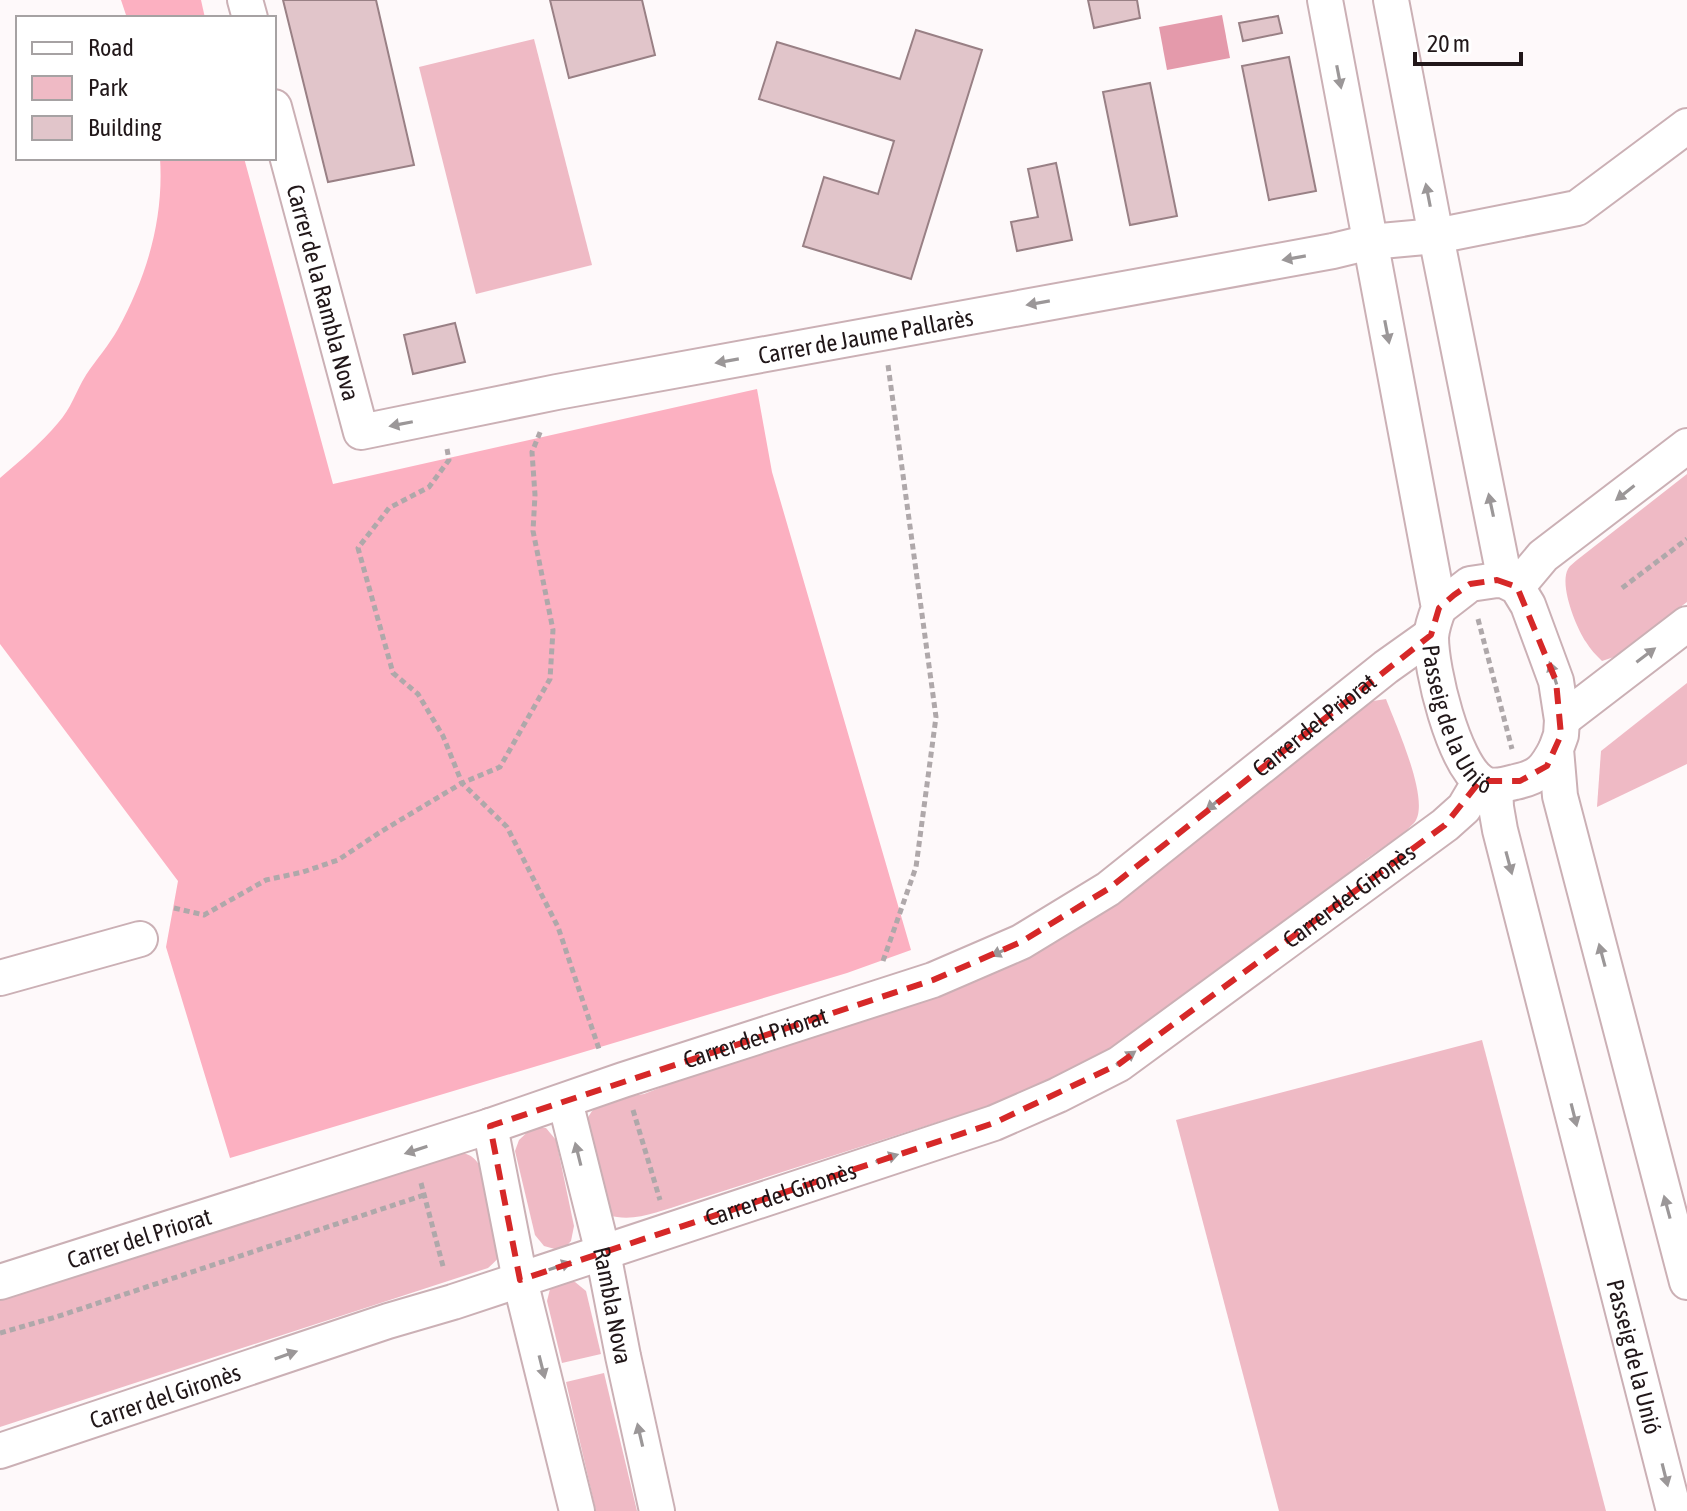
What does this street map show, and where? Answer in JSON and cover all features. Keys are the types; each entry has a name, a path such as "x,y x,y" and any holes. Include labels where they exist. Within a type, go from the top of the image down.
{"street":[{"name":"Passeig de la Unió","path":"1325,0 1435,621 1433,660 1440,696 1465,762 1488,784 1674,1511"},
{"path":"1391,0 1499,543 1511,584 1528,605 1556,681 1560,796 1687,1282"},
{"name":"Carrer de la Rambla Nova","path":"276,114 361,432"},
{"name":"Carrer de Jaume Pallarès","path":"361,432 557,392 1370,242 1436,236 1577,208 1687,126"},
{"path":"1511,584 1687,446"},
{"name":"Carrer del Priorat","path":"3,1277 490,1126 933,980 1021,942 1108,889 1386,667 1470,584 1497,580 1511,584"},
{"path":"1488,784 1520,781 1537,775 1547,766 1559,734 1687,624"},
{"name":"Carrer del Gironès","path":"0,1451 994,1123 1058,1095 1119,1064 1445,825 1488,784"},
{"path":"0,978 140,939"},
{"name":"Rambla Nova","path":"565,1101 603,1253 657,1511"},
{"path":"490,1126 520,1280 577,1511"}],"path":[{"path":"882,964 916,867 936,717 884,332"},
{"path":"174,908 204,915 266,880 338,860 462,783 500,767 550,679 553,630 533,531 535,495 532,452 557,392"},
{"path":"440,417 449,460 429,487 389,508 358,548 393,673 418,694 443,736 462,783 507,827 558,927 601,1053"},
{"path":"1622,588 1687,539"},
{"name":"Passeig de la Unió","path":"1476,610 1513,754"},
{"path":"631,1105 663,1211"},
{"path":"419,1173 447,1283"},
{"path":"0,1333 424,1195"}],"highlighted area":[{"path":"1497,580 1517,587 1556,681 1561,735 1547,766 1520,781 1480,781 1445,825 1119,1064 994,1123 520,1280 490,1126 933,980 1021,942 1108,889 1431,635 1439,608 1454,595 1470,584"}],"green space":[{"path":"534,39 592,265 476,294 419,67"},
{"path":"1687,474 1687,602 1614,657 1602,661 1588,645 1574,617 1567,595 1568,569"},
{"path":"1687,683 1687,764 1597,807 1601,751"},
{"path":"1386,699 1415,781 1418,813 1414,823 1365,860 1367,863 1114,1050 1022,1095 657,1212 628,1218 608,1215 585,1122 592,1111 602,1104 644,1094 785,1039 964,986 1001,967 1360,706"},
{"path":"1482,1040 1606,1511 1279,1511 1176,1120"},
{"path":"533,1127 546,1128 556,1140 574,1226 571,1241 562,1251 544,1246 535,1235 515,1151 519,1140"},
{"path":"449,1151 474,1158 490,1195 502,1247 499,1256 488,1268 0,1427 0,1298"},
{"path":"569,1281 586,1291 601,1354 562,1363 547,1301 550,1289"},
{"path":"604,1373 637,1511 596,1511 566,1382"}],"shaded area":[{"path":"121,0 201,0 205,16 126,16"},
{"path":"1222,15 1230,58 1167,70 1159,27"},
{"path":"160,160 245,160 333,484 757,389 772,472 911,950 847,973 230,1158 166,947 178,881 0,644 0,478 63,418 86,375 114,335 145,268 156,225"}],"building":[{"path":"283,0 376,0 414,165 328,182"},
{"path":"550,0 642,0 655,55 569,78"},
{"path":"1088,0 1137,0 1140,18 1094,28"},
{"path":"1278,16 1282,33 1243,41 1239,23"},
{"path":"916,30 982,50 911,279 803,246 824,177 878,194 894,141 759,99 777,42 900,79"},
{"path":"1289,57 1316,191 1269,200 1242,66"},
{"path":"1150,83 1177,216 1130,225 1103,92"},
{"path":"1056,163 1072,240 1017,251 1011,222 1038,217 1028,169"},
{"path":"455,323 465,362 413,374 404,335"}]}
